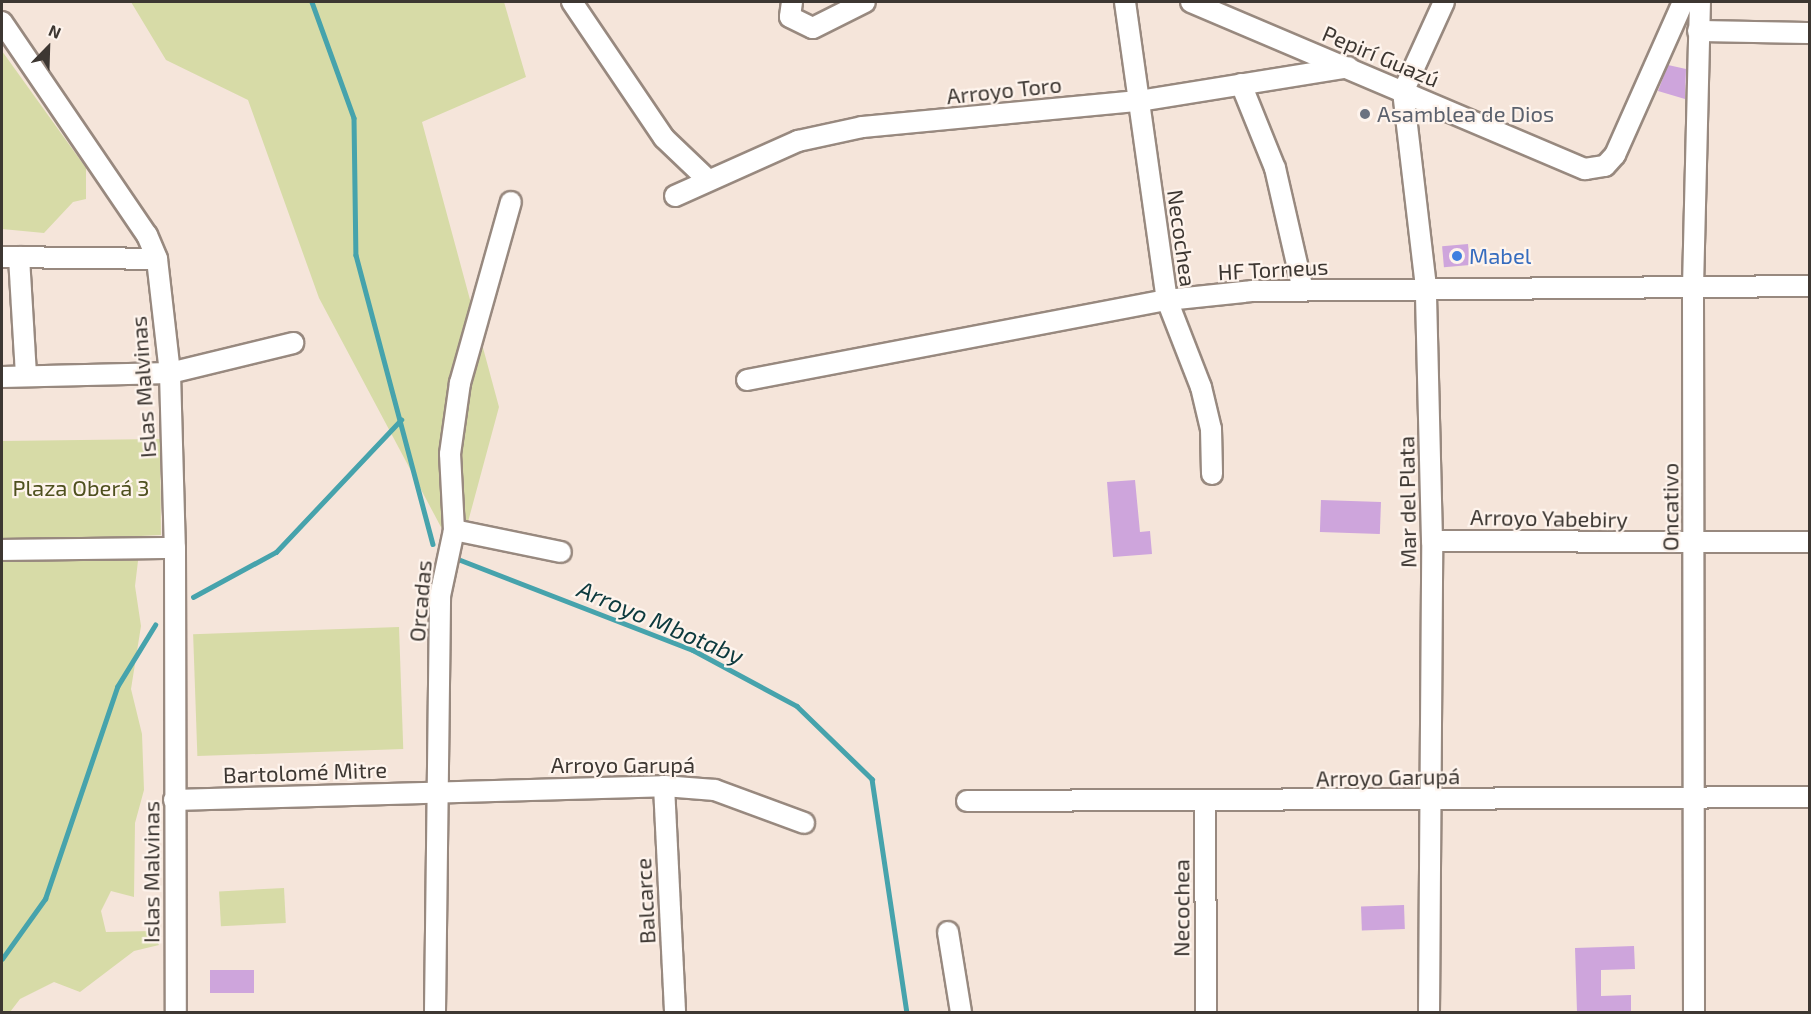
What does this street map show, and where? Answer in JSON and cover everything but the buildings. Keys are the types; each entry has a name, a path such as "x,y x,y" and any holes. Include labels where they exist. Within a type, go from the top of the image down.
{"street":[{"path":"791,9 813,28 865,2"},
{"name":"Necochea","path":"1125,2 1167,300 1201,387 1211,429 1212,474"},
{"name":"Pepirí Guazú","path":"1191,2 1585,169 1605,166 1615,155 1683,2"},
{"path":"1403,92 1444,2"},
{"name":"Oncativo","path":"1694,1012 1693,287 1700,2"},
{"path":"575,3 664,138 707,179"},
{"name":"Islas Malvinas","path":"2,22 147,235 157,259 170,373 175,548 176,1012"},
{"path":"1698,31 1809,33"},
{"name":"Arroyo Toro","path":"675,196 707,179 798,141 862,128 1139,101 1348,67"},
{"path":"1241,84 1275,168 1303,290"},
{"name":"Mar del Plata","path":"1403,92 1426,287 1432,541 1428,801 1429,1012"},
{"name":"Orcadas","path":"435,1012 440,596 454,530 450,454 460,383 511,202"},
{"path":"26,376 10,257 157,259"},
{"name":"HF Torneus","path":"747,380 1167,300 1303,290 1426,287 1809,286"},
{"path":"2,377 170,373 293,344"},
{"path":"454,530 561,552"},
{"name":"Arroyo Yabebiry","path":"1432,541 1809,542"},
{"path":"2,550 175,548"},
{"name":"Arroyo Garupá","path":"437,792 664,786 715,789 804,823"},
{"name":"Balcarce","path":"664,786 675,1012"},
{"name":"Bartolomé Mitre","path":"174,800 437,792"},
{"name":"Arroyo Garupá","path":"967,801 1205,803 1809,797"},
{"name":"Necochea","path":"1205,803 1206,1012"},
{"path":"948,932 961,1012"}],"green space":[{"path":"131,2 504,2 526,77 422,122 499,407 458,559 319,298 248,100 166,60"},
{"path":"2,51 86,168 86,199 73,202 44,233 2,229"},
{"name":"Plaza Oberá 3","path":"160,439 161,535 141,536 135,586 141,626 131,689 142,734 144,790 135,823 134,897 111,891 101,911 106,932 152,931 159,945 134,951 80,992 54,982 20,999 10,1012 2,1012 2,441"},
{"path":"399,627 403,749 197,756 193,634"},
{"path":"284,888 286,923 221,926 219,891"}],"waterway":[{"name":"Arroyo Mbotaby","path":"312,2 354,118 356,255 433,544"},
{"path":"193,597 276,552 401,420"},
{"name":"Arroyo Mbotaby","path":"458,559 693,650 797,706 872,779 907,1012"},
{"path":"2,959 45,899 117,687 155,625"}],"place":[{"name":"Asamblea de Dios","path":"1365,114"},
{"name":"Mabel","path":"1457,256"}]}
